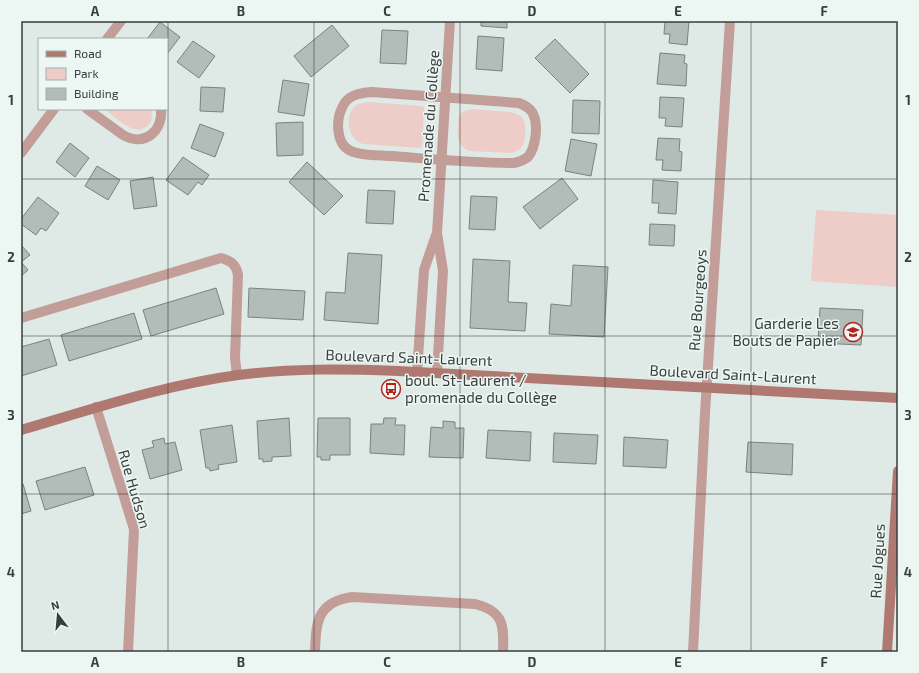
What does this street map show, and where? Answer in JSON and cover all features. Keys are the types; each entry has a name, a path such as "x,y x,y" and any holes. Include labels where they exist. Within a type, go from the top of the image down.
{"street":[{"path":"108,38 121,21"},
{"name":"Promenade du Collège","path":"437,373 443,271 437,233 450,21"},
{"name":"Rue Bourgeoys","path":"693,652 706,387 730,21"},
{"path":"363,93 445,98 512,102 526,106 532,112 536,129 535,141 532,150 527,157 514,163 359,153 349,151 340,140 338,121 340,111 344,103 349,98 363,93"},
{"path":"21,153 53,110"},
{"path":"88,110 123,135 128,138 135,139 147,138 158,129 160,122 160,110"},
{"name":"Promenade du Collège","path":"417,372 424,270 437,233"},
{"path":"21,318 221,258 234,264 237,268 238,274 235,358 237,375"},
{"name":"Boulevard Saint-Laurent","path":"21,430 176,386 237,375 315,369 417,372 898,398"},
{"name":"Rue Hudson","path":"96,408 134,528 128,652"},
{"name":"Rue Jogues","path":"887,652 898,471"},
{"path":"315,652 317,622 321,614 334,601 352,597 475,604 484,606 496,615 501,622 504,630 503,652"}],"green space":[{"path":"369,102 424,107 422,147 363,144 358,142 351,133 349,117 354,107 361,103"},
{"path":"472,109 511,112 520,116 523,119 526,130 524,141 519,150 511,153 469,151 462,147 458,138 458,119 461,113"},
{"path":"106,110 151,110 152,119 144,128 138,130 126,126"},
{"path":"816,210 898,215 898,287 811,281"}],"building":[{"path":"481,21 507,21 507,28 481,26"},
{"path":"665,21 689,21 687,45 669,43 670,34 664,34"},
{"path":"160,22 180,37 168,53 168,38 148,38"},
{"path":"332,25 349,46 311,77 294,56"},
{"path":"382,30 408,31 406,64 380,63"},
{"path":"478,36 504,38 502,71 476,69"},
{"path":"555,39 589,74 570,93 535,58"},
{"path":"193,41 215,56 199,78 177,62"},
{"path":"660,53 685,55 684,63 687,64 686,86 657,84"},
{"path":"283,80 309,84 304,116 278,112"},
{"path":"201,87 225,88 223,112 200,111"},
{"path":"660,97 684,98 682,127 665,126 666,118 659,118"},
{"path":"573,100 600,101 599,134 572,133"},
{"path":"303,122 303,155 277,156 276,123"},
{"path":"200,124 224,133 215,157 191,148"},
{"path":"658,138 680,139 679,151 682,152 681,171 662,170 663,160 656,160"},
{"path":"571,139 597,144 591,176 565,171"},
{"path":"70,143 89,158 75,177 56,162"},
{"path":"183,157 209,175 202,185 198,182 188,195 166,180"},
{"path":"307,162 343,196 324,215 289,182"},
{"path":"97,166 120,180 108,200 85,186"},
{"path":"153,177 157,206 134,209 130,181"},
{"path":"562,178 578,199 540,229 523,207"},
{"path":"653,180 678,182 676,214 658,213 659,203 652,203"},
{"path":"368,190 395,191 393,224 366,223"},
{"path":"471,196 497,197 495,230 469,229"},
{"path":"38,197 59,213 46,231 41,228 36,235 21,224 21,219"},
{"path":"650,224 675,225 674,246 649,245"},
{"path":"21,245 30,255 21,262"},
{"path":"348,253 382,255 378,324 324,320 326,292 345,293"},
{"path":"473,259 510,261 508,302 527,303 525,331 470,328"},
{"path":"21,262 28,270 21,276"},
{"path":"573,265 608,267 604,337 549,334 551,304 571,306"},
{"path":"216,288 224,314 151,336 143,310"},
{"path":"249,288 305,291 303,320 248,317"},
{"path":"820,308 863,310 861,345 818,343"},
{"path":"134,313 142,339 69,361 61,335"},
{"path":"49,339 57,365 21,376 21,347"},
{"path":"289,418 291,456 272,457 272,461 263,462 263,459 259,459 257,421"},
{"path":"318,418 350,418 350,455 330,455 330,460 321,460 321,457 317,457"},
{"path":"384,418 396,418 395,425 405,425 404,455 370,453 371,424 383,424"},
{"path":"443,421 455,422 455,428 464,428 463,458 429,457 431,427 443,428"},
{"path":"232,425 237,462 218,465 219,469 210,471 209,468 206,468 200,430"},
{"path":"488,430 531,432 530,461 486,458"},
{"path":"554,433 598,435 596,464 553,462"},
{"path":"624,437 668,440 666,468 623,466"},
{"path":"164,438 165,444 175,442 182,470 150,479 142,450 154,447 152,441"},
{"path":"748,442 793,444 792,475 746,472"},
{"path":"85,467 94,495 45,510 36,481"},
{"path":"21,484 23,484 31,511 21,514"}],"place":[{"name":"Garderie Les Bouts de Papier","path":"853,332"},
{"name":"boul. St-Laurent / promenade du Collège","path":"391,389"}]}
